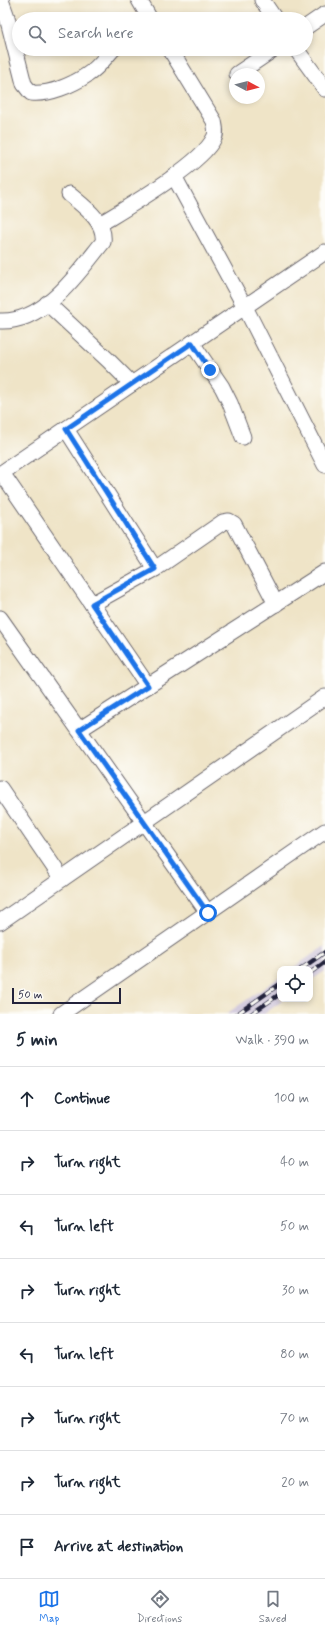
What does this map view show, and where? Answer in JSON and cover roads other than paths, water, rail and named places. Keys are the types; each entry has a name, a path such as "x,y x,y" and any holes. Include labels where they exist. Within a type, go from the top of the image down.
{"street":[{"path":"1,0 12,37"},
{"path":"262,0 270,12"},
{"path":"313,22 325,14"},
{"path":"17,56 24,84 31,93 38,94 68,85 88,75 107,56"},
{"path":"100,224 137,202 174,176 198,157 215,138 216,128 214,120 174,56"},
{"path":"246,68 264,56"},
{"path":"301,56 325,88"},
{"path":"174,176 245,307 325,465"},
{"path":"0,321 7,321 33,313 60,294 103,242 103,230 100,224 84,206 68,194"},
{"path":"148,686 1,474 325,252"},
{"path":"47,303 132,384"},
{"path":"192,343 222,387 243,437"},
{"path":"66,429 155,569"},
{"path":"92,604 155,569 223,522 229,521 234,524 276,604"},
{"path":"79,730 325,572"},
{"path":"0,618 208,913"},
{"path":"0,922 325,697"},
{"path":"0,788 62,880"},
{"path":"61,1014 325,831"}],"railway":[{"path":"305,966 325,952"},
{"path":"313,971 325,962"},
{"path":"237,1014 277,986"},
{"path":"251,1014 277,996"}]}
